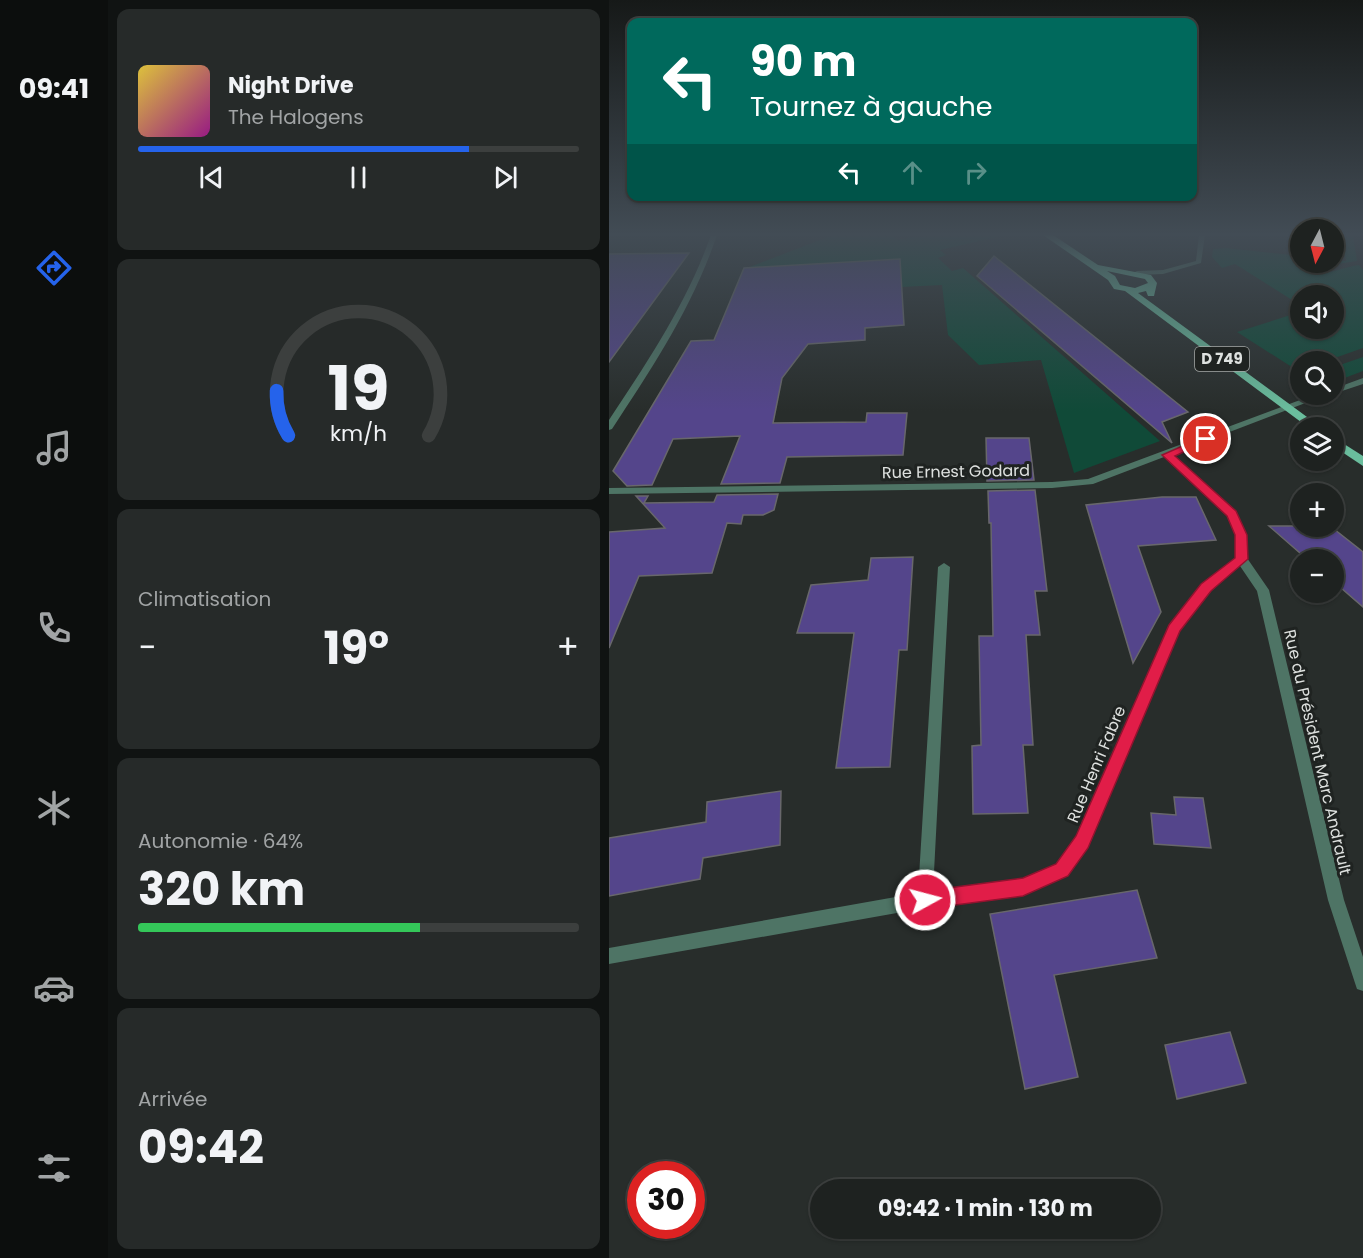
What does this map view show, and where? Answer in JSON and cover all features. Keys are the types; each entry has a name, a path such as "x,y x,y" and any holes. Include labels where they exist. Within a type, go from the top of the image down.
{"main road":[{"name":"D 749","path":"1133,294 1302,417"},
{"path":"1152,294 1154,310"},
{"path":"1344,448 1363,462"}],"street":[{"path":"609,427 690,294"},
{"path":"1344,388 1363,381"},
{"name":"Rue Ernest Godard","path":"609,491 1060,485 1106,477 1297,405"},
{"name":"Rue du Président Marc Andrault","path":"1167,455 1232,514 1241,535 1242,559 1263,590 1336,900 1363,983"},
{"name":"Rue Henri Fabre","path":"609,956 925,900 1023,887 1062,870 1082,842 1174,628 1206,588 1242,559"},
{"path":"925,900 944,567"}],"green space":[{"path":"943,294 992,294 1160,441 1074,473 1041,360 979,365 948,335"},
{"path":"1344,294 1363,294 1363,348 1344,355 1344,351 1290,351 1290,366 1237,332 1290,315 1290,339 1344,339"},
{"path":"1363,357 1363,371 1344,378 1344,364"}],"building":[{"path":"609,294 659,294 609,362"},
{"path":"733,294 902,294 904,325 865,328 865,340 808,344 782,378 773,423 866,422 867,413 907,413 903,455 787,457 780,483 721,484 740,436 673,439 652,485 627,486 613,471 691,341 714,340"},
{"path":"998,294 1041,294 1188,412 1162,422 1172,443"},
{"path":"986,438 1029,438 1034,480 987,481"},
{"path":"1035,490 1047,591 1035,591 1040,635 1026,635 1033,745 1023,745 1028,813 973,814 972,746 981,745 979,636 993,636 991,523 989,523 988,491"},
{"path":"778,494 774,510 763,515 743,515 741,524 727,523 712,573 639,576 609,648 609,532 665,528 636,496 648,496 644,503 714,502 717,495"},
{"path":"1162,497 1196,497 1216,540 1138,546 1161,612 1133,663 1086,505"},
{"path":"1269,526 1290,526 1290,537 1344,537 1363,552 1363,607 1344,591 1344,549 1295,549"},
{"path":"913,557 907,650 899,650 890,767 836,768 854,633 797,633 811,585 868,580 871,558"},
{"path":"781,791 780,845 703,858 700,879 609,896 609,838 706,822 707,802"},
{"path":"1174,797 1203,798 1211,848 1154,844 1151,813 1176,815"},
{"path":"1137,890 1157,958 1054,975 1078,1077 1025,1089 990,914"},
{"path":"1230,1032 1246,1083 1177,1099 1165,1045"}],"route":[{"path":"925,900 1023,887 1062,870 1082,842 1174,628 1206,588 1242,559 1241,535 1232,514 1215,496 1167,455 1206,439"}]}
